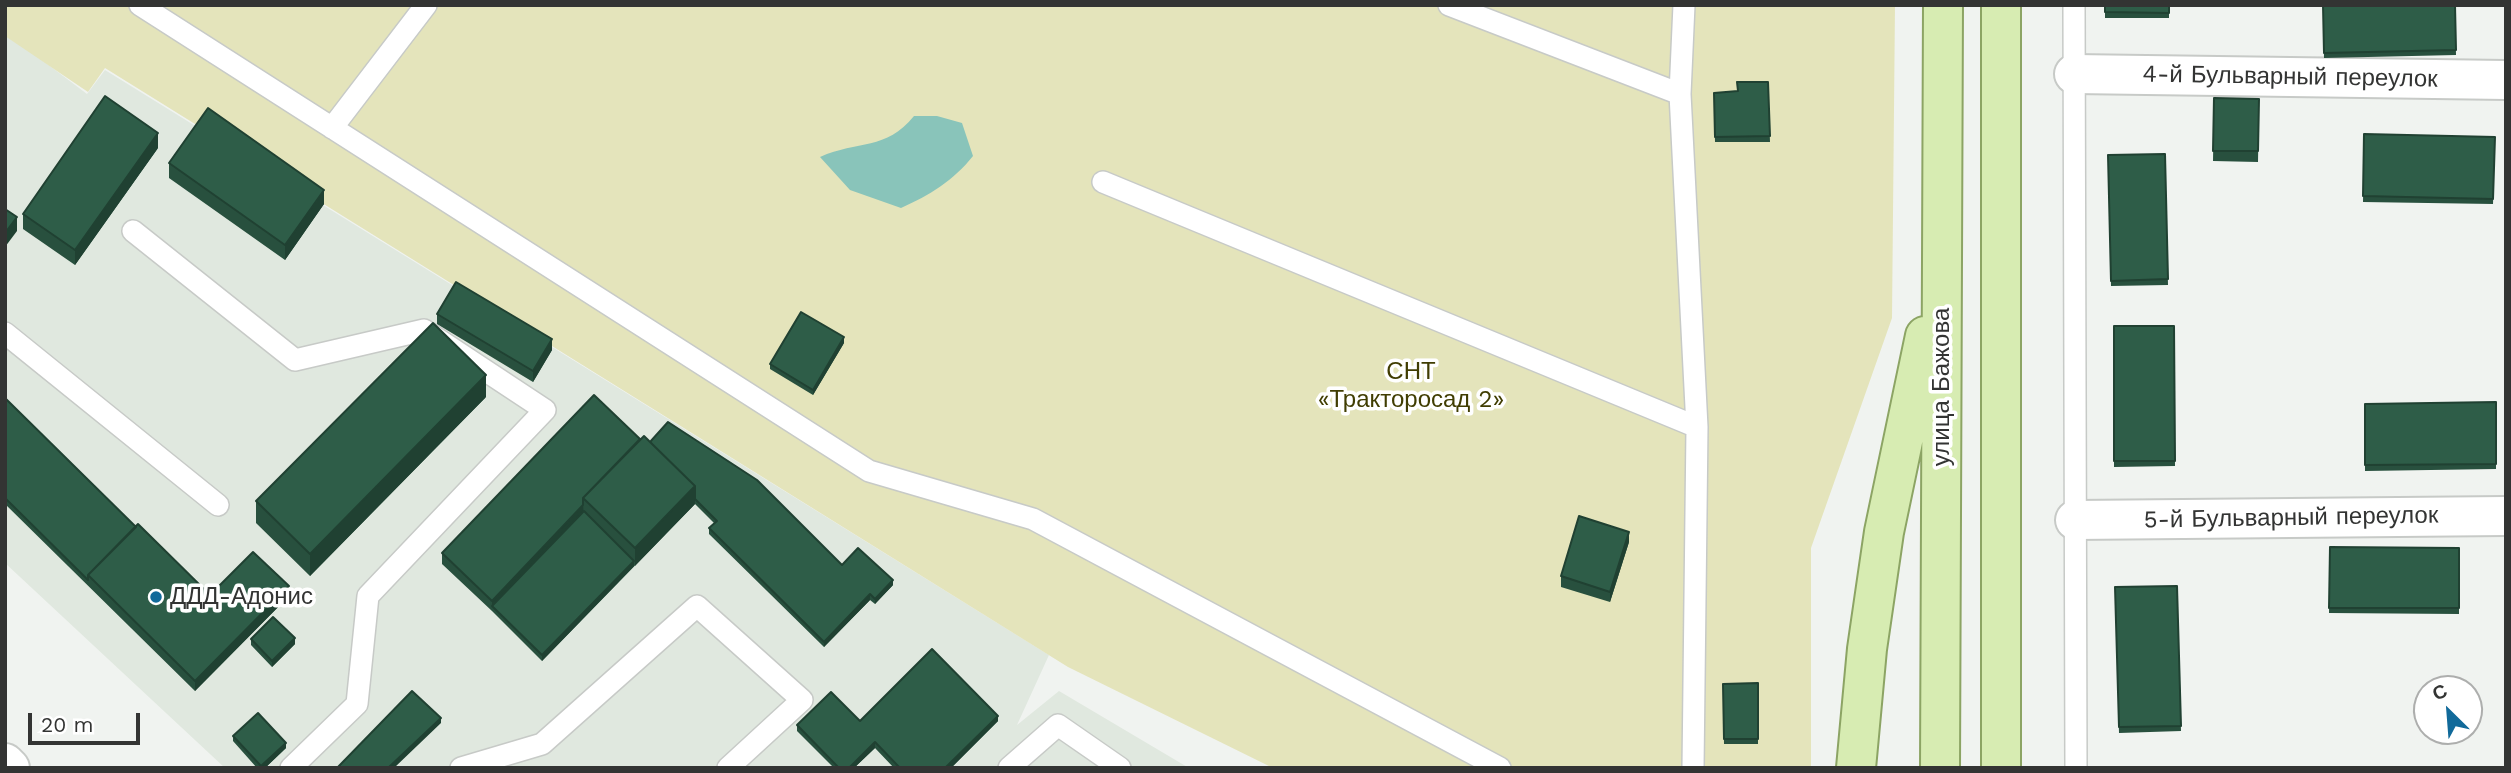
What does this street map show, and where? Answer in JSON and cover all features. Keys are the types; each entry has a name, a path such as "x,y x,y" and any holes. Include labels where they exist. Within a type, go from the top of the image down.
{"main road":[{"name":"улица Бажова","path":"1940,768 1943,5"},
{"path":"2001,5 2001,768"},
{"path":"1856,768 1867,649 1884,532 1915,390 1943,234"}],"street":[{"name":"4-й Бульварный переулок","path":"2074,74 2506,80"},
{"name":"5-й Бульварный переулок","path":"2075,520 2506,516"},
{"path":"5,763 10,768"}],"lane":[{"path":"139,5 869,471 1033,519 1500,768"},
{"path":"332,128 426,5"},
{"path":"1449,5 1679,94"},
{"path":"1684,5 1679,94 1697,427 1693,768"},
{"path":"2074,5 2076,768"},
{"path":"1103,183 1697,427"},
{"path":"133,231 295,360 424,330 545,410 368,596 357,704 291,768"},
{"path":"5,333 218,505"},
{"path":"461,768 542,744 696,606 802,700 728,768"},
{"path":"1009,768 1058,725 1121,768"}],"shaded area":[{"path":"5,32 87,94 105,70 1049,655 1017,725 1059,691 1189,768 225,768 5,563"}],"green space":[{"name":"СНТ «Тракторосад 2»","path":"5,5 1895,5 1892,318 1811,548 1811,768 1273,768 1068,667 105,68 88,92 5,36"}],"water":[{"path":"914,116 937,116 962,123 973,156 940,187 901,208 850,190 820,157 882,140 893,135"}],"building":[{"path":"2105,5 2169,5 2169,13 2105,12"},
{"path":"2323,5 2455,5 2456,50 2324,53"},
{"path":"1737,82 1768,82 1770,136 1715,137 1714,93 1738,91"},
{"path":"105,96 158,133 75,250 23,214"},
{"path":"2214,98 2259,99 2258,151 2213,151"},
{"path":"208,108 324,190 285,245 169,163"},
{"path":"2364,134 2495,137 2493,199 2363,196"},
{"path":"2165,154 2168,279 2111,281 2108,155"},
{"path":"5,209 17,217 5,233"},
{"path":"456,282 552,339 533,371 437,314"},
{"path":"801,312 844,337 813,390 770,364"},
{"path":"433,323 486,375 310,554 256,501"},
{"path":"2114,326 2174,326 2175,461 2114,461"},
{"path":"594,395 640,439 583,498 583,505 492,601 442,553"},
{"path":"5,398 136,527 88,575 88,580 5,498"},
{"path":"2496,402 2496,464 2365,465 2365,404"},
{"path":"668,422 757,480 842,565 858,548 893,580 875,599 870,594 824,642 709,528 717,521 695,499 695,486 650,442"},
{"path":"644,436 695,486 635,548 583,498"},
{"path":"584,511 634,561 542,655 492,606"},
{"path":"1579,516 1629,532 1610,592 1561,576"},
{"path":"138,524 210,595 253,552 289,586 195,681 88,575"},
{"path":"2330,547 2459,548 2459,608 2329,608"},
{"path":"2177,586 2181,726 2119,727 2115,587"},
{"path":"273,617 295,638 272,661 251,639"},
{"path":"932,649 998,716 945,768 900,768 875,742 849,768 839,768 797,725 831,692 860,721"},
{"path":"1758,683 1758,739 1724,739 1723,684"},
{"path":"412,691 441,718 388,768 337,768"},
{"path":"258,713 286,743 261,766 233,736"}],"place":[{"name":"ДДД-Адонис","path":"156,597"}]}
